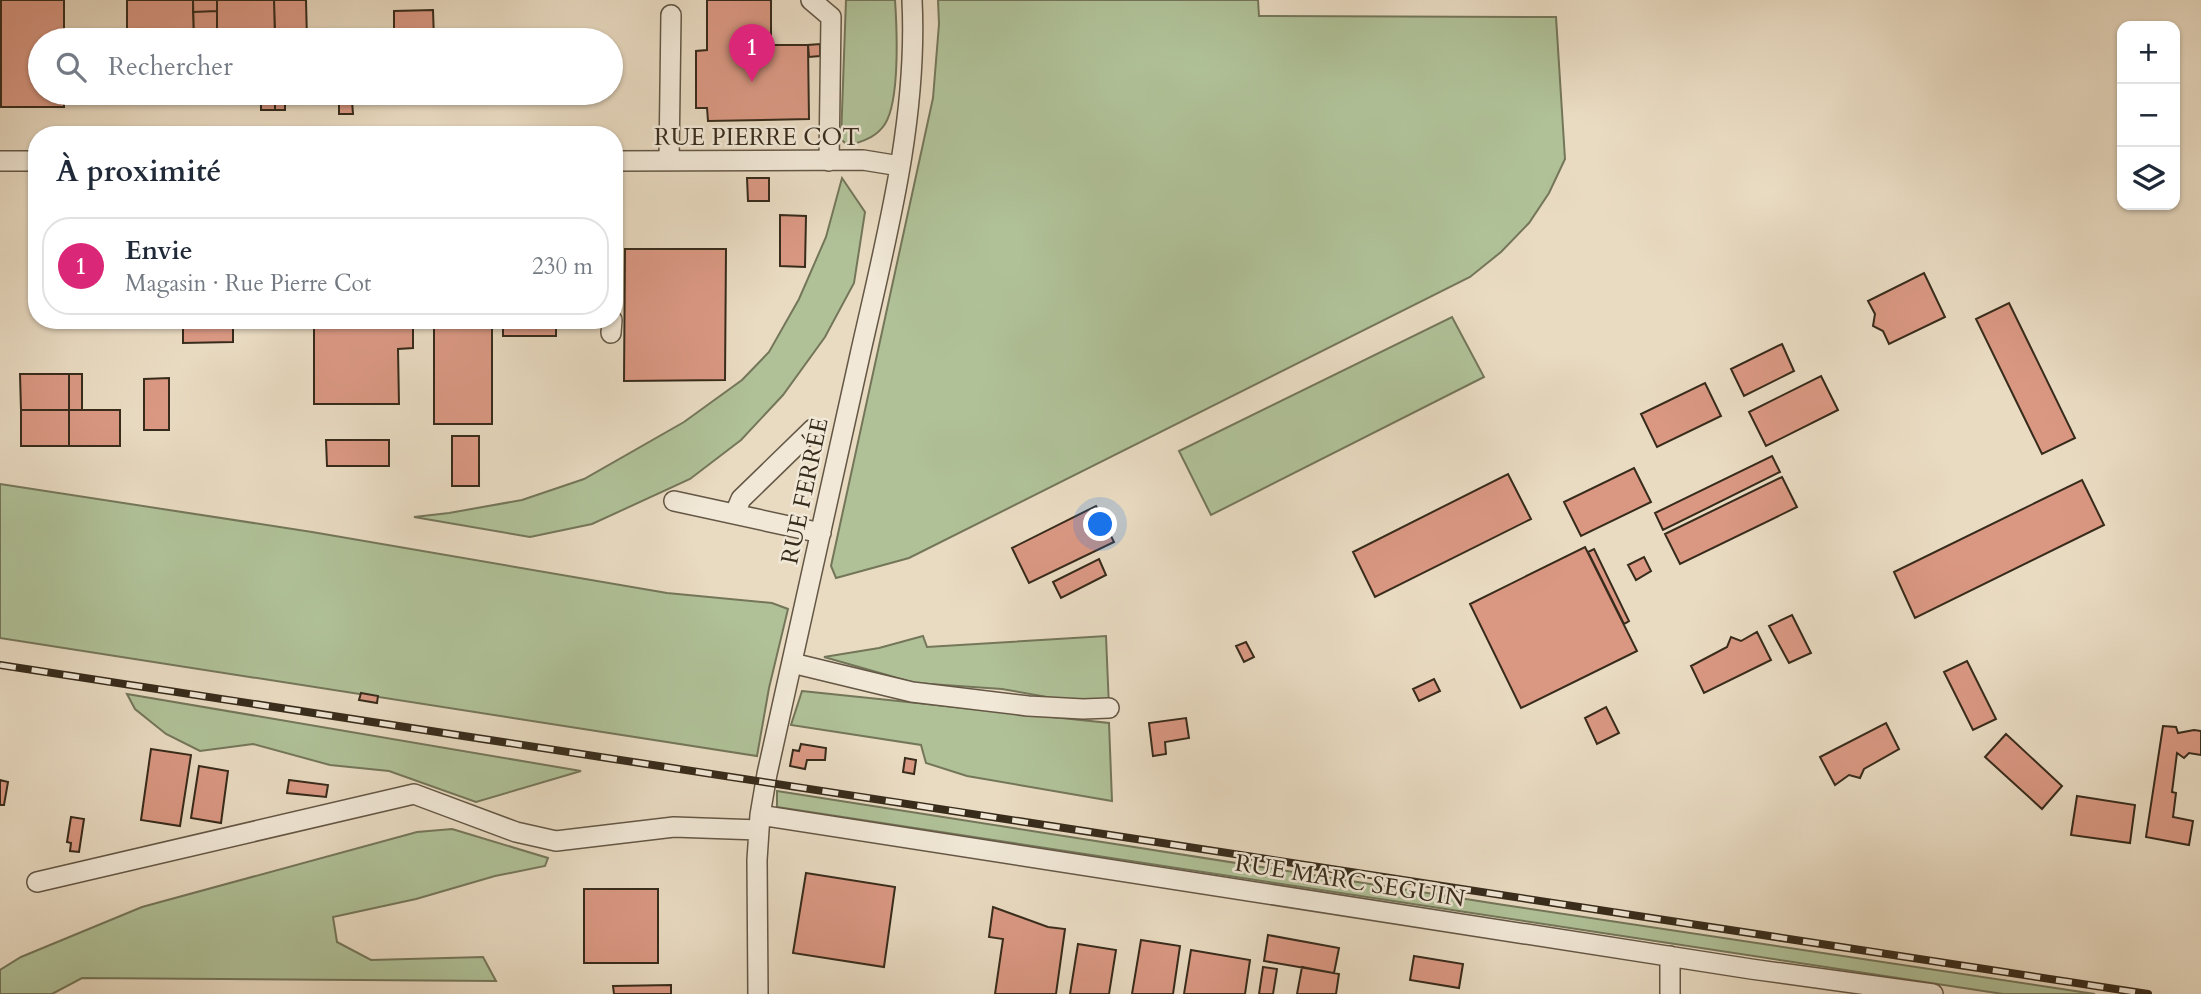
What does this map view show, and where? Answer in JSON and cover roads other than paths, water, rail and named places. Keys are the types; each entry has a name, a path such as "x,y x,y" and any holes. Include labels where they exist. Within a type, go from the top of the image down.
{"street":[{"path":"811,0 831,17 829,161"},
{"name":"RUE FERRÉE","path":"758,994 759,822 900,166 911,96 912,0"},
{"path":"669,161 671,15"},
{"name":"RUE PIERRE COT","path":"623,161 863,160 900,166"},
{"path":"0,161 28,161"},
{"path":"735,513 741,499 813,429"},
{"path":"674,501 821,533"},
{"path":"792,663 912,692 1028,706 1109,708"},
{"name":"RUE MARC SEGUIN","path":"37,882 414,794 516,832 556,841 674,827 759,822 1933,994"},
{"path":"1670,956 1670,994"}],"railway":[{"path":"0,665 2148,994"}],"place":[{"name":"Envie","path":"752,82"}]}
